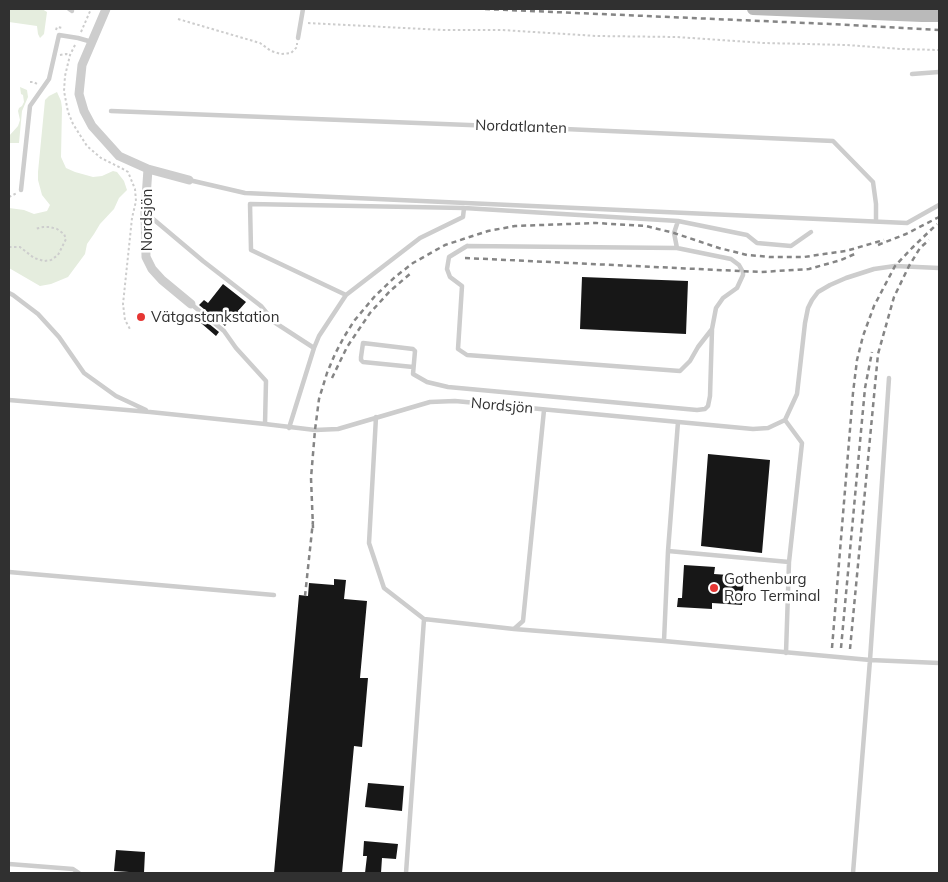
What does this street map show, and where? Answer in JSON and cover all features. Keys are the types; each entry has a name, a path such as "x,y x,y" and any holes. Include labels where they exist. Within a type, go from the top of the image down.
{"street":[{"path":"106,9 82,65 79,94 84,111 92,126 119,156 148,169 189,180"},
{"path":"753,9 939,16"},
{"name":"Nordsjön","path":"148,169 145,212 146,256 152,269 162,280 191,304"}],"lane":[{"path":"298,38 303,9"},
{"path":"21,190 30,106 49,80 59,35 92,42"},
{"path":"912,74 939,72"},
{"name":"Nordatlanten","path":"111,111 833,141 873,182 876,222"},
{"path":"189,180 245,193 876,222 907,223 939,205"},
{"path":"346,296 251,250 250,204 464,208 678,221 747,235 758,243 791,246 810,232"},
{"path":"289,428 319,336 346,296 420,238 464,217 464,208"},
{"path":"145,212 203,261 261,306 274,322 314,348"},
{"path":"676,248 674,233 678,221"},
{"path":"413,368 363,362 361,360 362,343 416,350 413,374 427,382 448,387 697,410 705,409 708,406 712,329 716,308 723,298 737,288 742,280 743,272 736,262 676,248 467,246 449,257 448,270 450,277 462,286 458,349 467,355 680,371 690,361 712,329"},
{"path":"786,653 789,562 802,443 785,420 797,394 808,308 818,292 846,278 874,269 895,266 939,268"},
{"path":"9,293 38,314 60,337 84,373 116,396 150,412"},
{"name":"Nordsjön","path":"191,304 224,330 236,348 266,381 264,424 315,430 338,429 430,402 455,401 753,429 768,428 785,420"},
{"path":"853,873 870,660 889,378"},
{"path":"9,400 264,424"},
{"path":"529,630 523,621 544,410"},
{"path":"376,417 368,543 384,588 424,619 514,629 786,653 870,660 939,663"},
{"path":"664,641 668,551 678,422"},
{"path":"668,551 789,562"},
{"path":"9,572 274,595"},
{"path":"406,873 424,619"},
{"path":"514,629 523,621"},
{"path":"9,864 73,869 79,873"}],"path":[{"path":"91,9 70,55 64,91 68,112 73,124 87,146 101,158 128,172 133,183 136,201 132,218 123,304 125,320 130,329"},
{"path":"178,19 260,43 271,51 281,54 291,53 297,47 298,38"},
{"path":"300,24 443,30 502,30 597,36 677,37 764,43 939,50"},
{"path":"9,247 20,247 34,258 44,261 51,260 58,255 66,239 64,234 56,228 43,227 35,229"}],"green space":[{"path":"9,9 42,9 47,12 44,34 40,38 37,26 9,22"},
{"path":"20,87 27,90 28,97 22,111 19,143 10,143 9,136 18,126 20,120 18,111 24,102"},
{"path":"57,92 62,108 61,157 66,168 93,177 102,176 113,171 117,172 124,181 127,190 119,198 114,209 100,224 87,244 85,254 68,277 40,286 9,268 9,208 24,210 34,214 47,211 50,205 42,195 38,172 45,100"}],"building":[{"path":"582,277 688,281 686,334 580,329"},
{"path":"223,284 246,302 238,311 241,314 236,320 232,317 225,326 199,305 204,300 208,303"},
{"path":"197,314 219,332 216,336 194,317"},
{"path":"708,454 770,460 762,553 701,546"},
{"path":"684,565 715,567 714,574 744,576 742,605 712,603 712,609 677,607 678,598 682,598"},
{"path":"334,579 346,580 344,599 367,601 360,678 368,678 362,747 354,746 342,873 274,873 299,595 308,596 309,583 334,585"},
{"path":"368,783 404,786 402,811 365,807"},
{"path":"364,841 398,844 396,859 382,858 381,873 365,873 367,856 363,856"},
{"path":"116,850 145,852 144,873 114,871"}],"railway":[{"path":"485,9 939,30"},
{"path":"878,245 906,234 939,217"},
{"path":"313,528 311,478 315,430 319,399 335,354 354,321 375,296 413,263 445,245 488,231 515,226 596,223 646,226 719,248 747,255 770,257 804,257 846,251 884,240"},
{"path":"832,648 857,360 874,306 895,266 937,224"},
{"path":"850,649 878,354 894,297 920,248 929,240"},
{"path":"465,258 761,272 809,269 841,260 857,253"},
{"path":"332,378 347,347 370,313 390,291 411,273"},
{"path":"841,648 865,388 872,352"},
{"path":"305,596 313,521"}],"place":[{"name":"Vätgastankstation","path":"141,317"},
{"name":"Gothenburg Roro Terminal","path":"714,588"}]}
